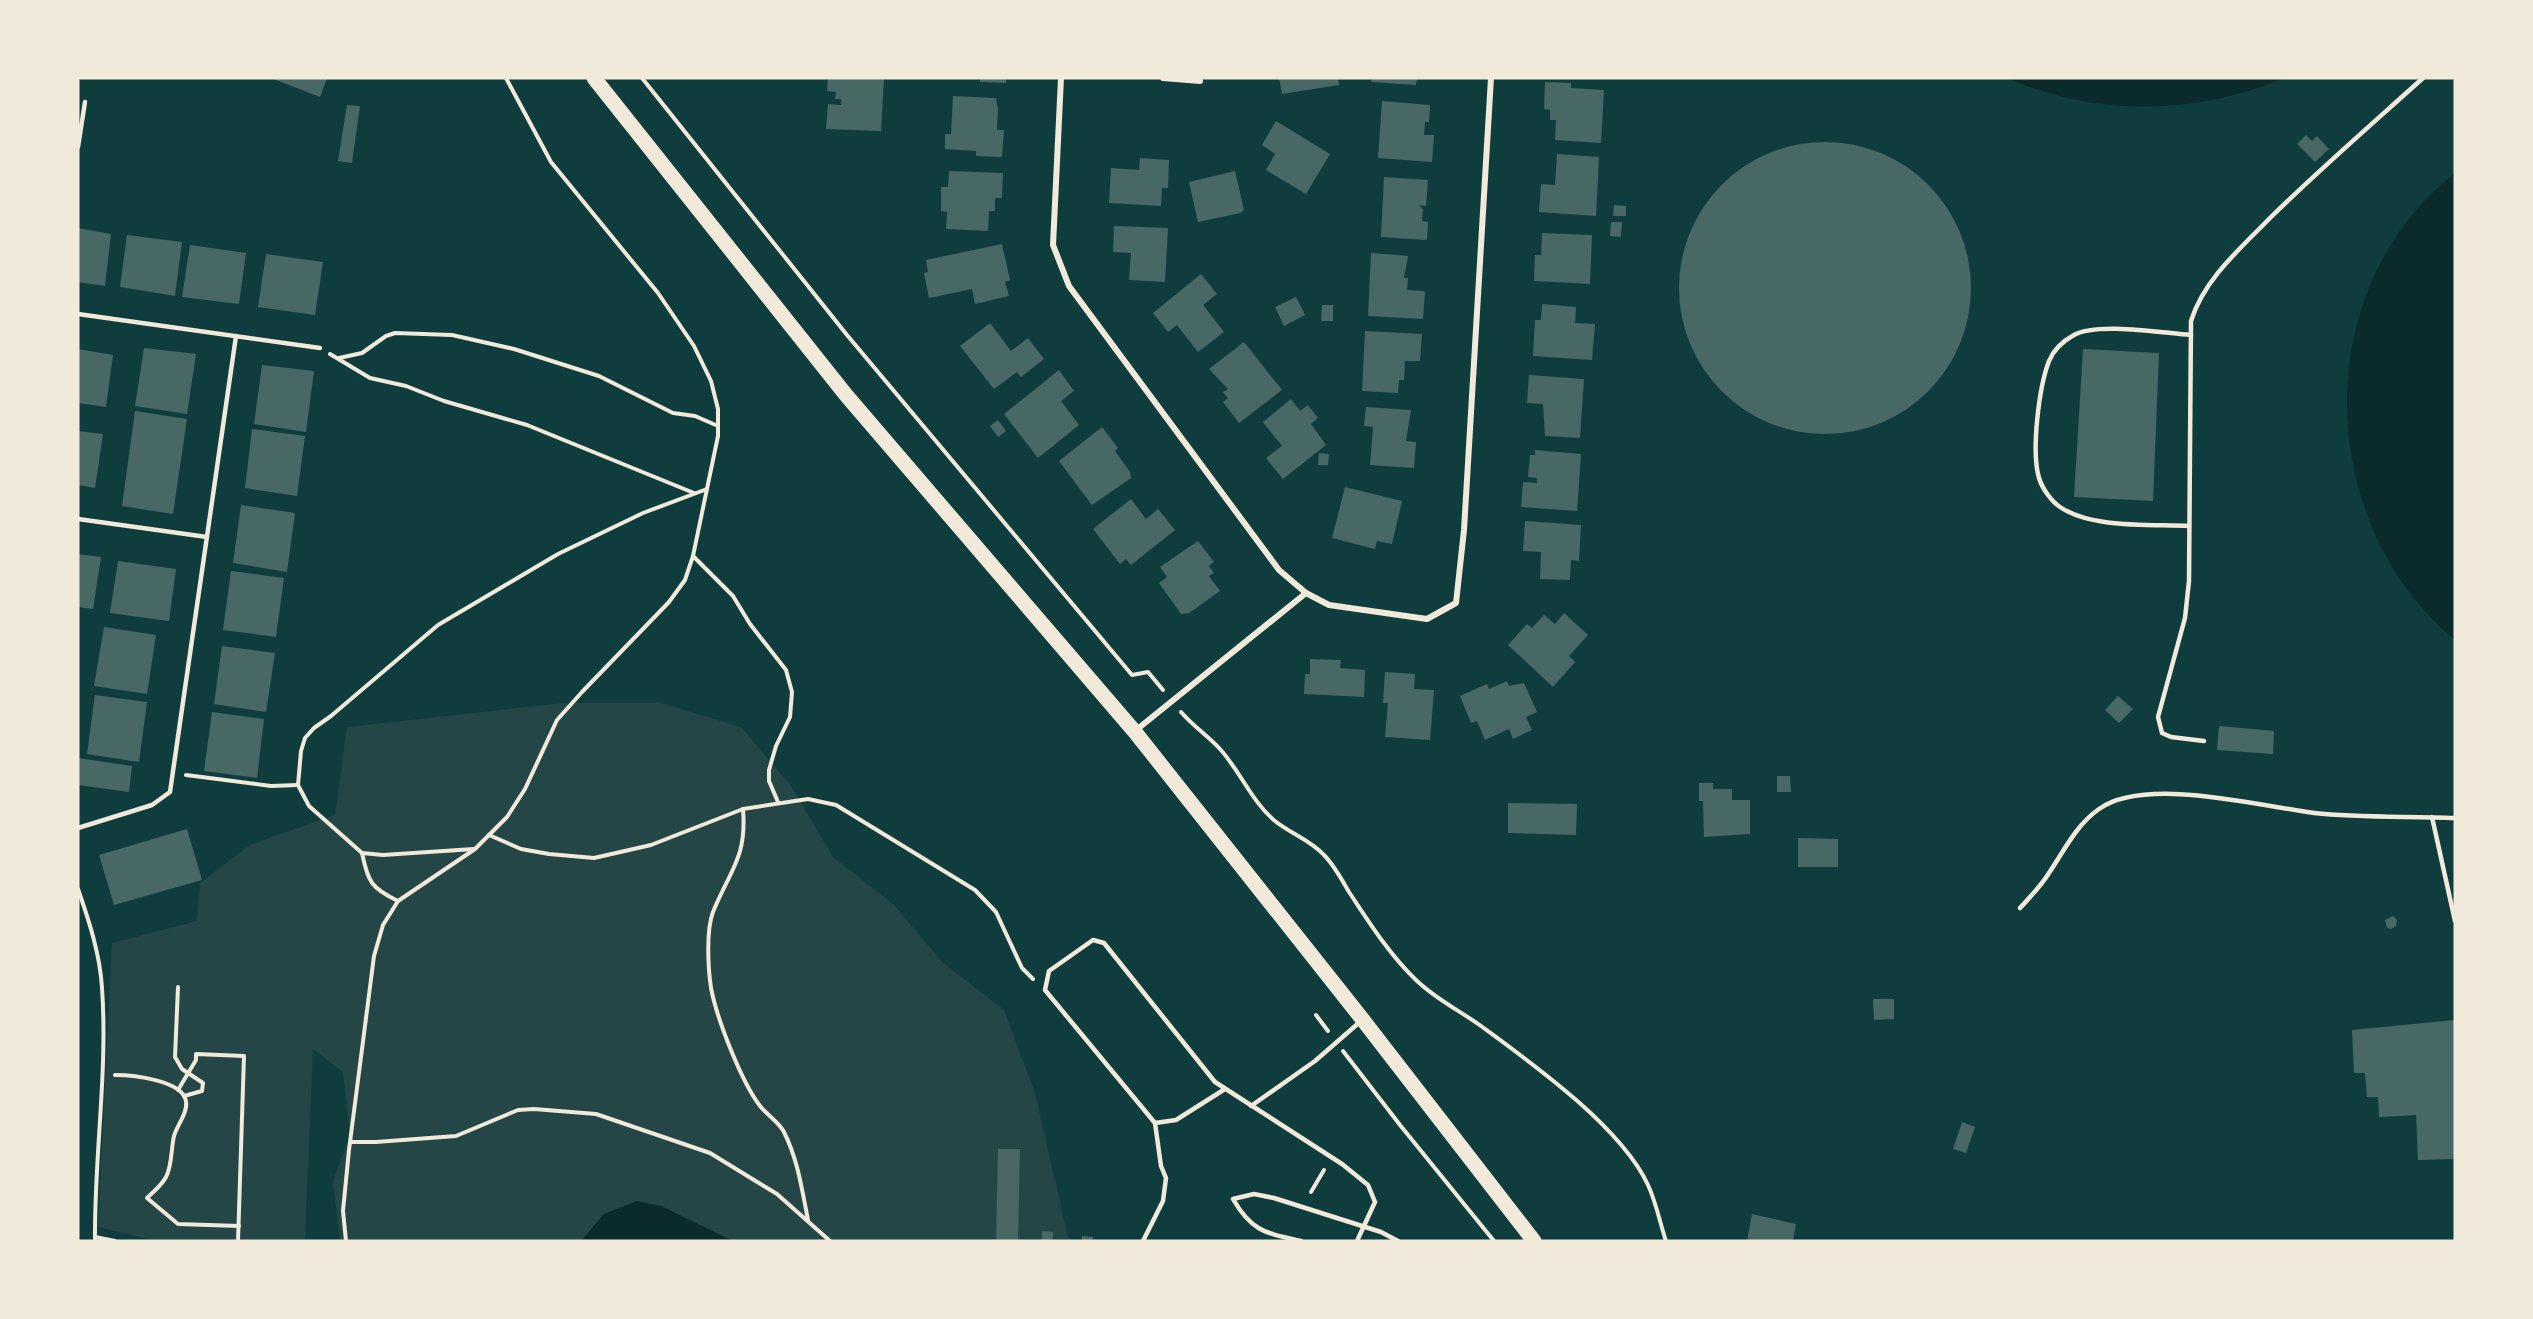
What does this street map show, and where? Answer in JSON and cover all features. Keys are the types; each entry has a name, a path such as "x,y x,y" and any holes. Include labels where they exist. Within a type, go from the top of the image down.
{"main road":[{"path":"594,78 846,395 1135,732 1534,1241"}],"street":[{"path":"1061,78 1053,245 1069,286 1280,570 1306,593 1329,605 1427,619 1456,603 1464,530 1491,78"},
{"path":"1163,78 1200,81"},
{"path":"1135,732 1306,593"}],"lane":[{"path":"2204,741 2172,737 2162,733 2159,729 2158,717 2185,618 2189,581 2191,321 2196,303 2226,263 2305,184 2424,78"},
{"path":"78,147 85,102"},
{"path":"78,314 320,348"},
{"path":"2189,526 2102,521 2080,516 2060,507 2048,495 2039,479 2036,459 2041,392 2050,359 2060,344 2076,334 2096,328 2191,335"},
{"path":"78,828 152,805 170,792 236,336"},
{"path":"78,519 207,537"},
{"path":"2020,909 2048,876 2081,825 2100,808 2121,799 2146,795 2180,795 2245,800 2315,813 2455,818"},
{"path":"2432,817 2455,921"},
{"path":"1143,1241 1163,1201 1166,1178 1161,1166 1155,1122 1045,990 1049,971 1093,940 1104,943 1215,1082 1284,1125 1368,1185 1375,1202 1357,1241"},
{"path":"1251,1106 1363,1020"},
{"path":"1155,1122 1176,1120 1225,1089"},
{"path":"1301,1241 1257,1229 1244,1218 1233,1199 1254,1194 1274,1197 1381,1232 1398,1241"}],"path":[{"path":"346,1241 344,1212 350,1142 374,956 383,925 398,901 475,849 507,817 525,789 557,720 669,602 685,580 693,556 718,436 718,409 711,381 694,346 658,293 551,162 506,78"},
{"path":"642,78 862,353 1132,675 1148,672 1193,727 1222,751 1240,780 1275,822 1304,837 1326,856 1369,921 1415,980 1437,999 1468,1017 1512,1048 1575,1100 1627,1151 1648,1185 1666,1241"},
{"path":"338,358 362,353 386,336 395,333 452,335 514,349 599,376 673,413 695,416 718,426"},
{"path":"320,348 370,378 406,386 444,401 527,425 694,494"},
{"path":"398,901 380,892 369,881 362,853 309,806 298,785 305,738 438,625 558,554 643,513 707,489"},
{"path":"693,556 733,596 750,624 786,670 792,692 790,717 776,746 769,770 769,781 778,802"},
{"path":"173,773 271,786 298,785"},
{"path":"489,835 521,849 594,858 651,846 743,809 808,799 836,805 975,890 996,912 1022,968 1045,990"},
{"path":"743,809 744,842 736,865 712,913 708,930 711,988 726,1036 745,1081 760,1105 783,1130 795,1157 808,1221"},
{"path":"362,853 383,855 475,849"},
{"path":"78,889 92,928 102,986 102,1066 95,1239 116,1241"},
{"path":"178,987 175,1057 188,1074 203,1083 202,1091 184,1096"},
{"path":"1316,1016 1494,1241"},
{"path":"178,1090 196,1060 196,1054 244,1056 238,1241"},
{"path":"116,1075 143,1077 178,1090 184,1096 186,1109 174,1135 166,1177 147,1198 178,1224 239,1226"},
{"path":"350,1142 456,1136 518,1110 544,1109 596,1114 710,1153 777,1194 830,1241"},
{"path":"1311,1192 1324,1170"}],"shaded area":[{"path":"2006,78 2284,78 2215,99 2180,105 2145,106 2109,105 2074,99"},
{"path":"2455,173 2455,640 2408,591 2375,534 2354,471 2347,406 2353,340 2373,278 2407,221"},
{"path":"563,703 661,703 741,727 791,786 833,857 893,904 943,963 1004,1010 1035,1093 1069,1241 340,1241 333,1181 350,1136 343,1072 313,1049 305,1241 157,1241 98,1227 112,943 197,921 200,883 250,845 335,815 347,727"},
{"path":"637,1201 661,1206 733,1241 581,1241 604,1214"}],"building":[{"path":"271,78 327,78 320,97"},
{"path":"828,78 884,78 881,131 826,129 828,104 841,105 841,99 835,99 836,92 827,91"},
{"path":"980,78 1006,78 1006,83 980,82"},
{"path":"1279,78 1338,78 1339,85 1282,94"},
{"path":"1372,78 1417,78 1416,85 1371,82"},
{"path":"1545,82 1571,83 1571,88 1604,90 1601,143 1555,140 1556,120 1550,120 1550,110 1544,109"},
{"path":"953,96 996,98 997,130 1004,130 1002,157 976,156 976,151 945,149 945,134 951,134"},
{"path":"1382,101 1430,105 1429,122 1425,122 1424,135 1434,135 1432,162 1378,158"},
{"path":"347,105 360,106 352,163 338,161"},
{"path":"1276,121 1330,154 1306,194 1266,170 1275,154 1262,145"},
{"path":"2306,135 2312,141 2317,136 2329,149 2315,162 2297,144"},
{"path":"1825,142 1867,148 1894,159 1918,175 1938,195 1954,219 1965,246 1971,288 1965,330 1954,357 1938,381 1918,401 1894,417 1867,428 1825,434 1783,428 1756,417 1732,401 1712,381 1696,357 1685,330 1679,288 1685,246 1696,219 1712,195 1732,175 1756,159 1783,148"},
{"path":"1557,154 1599,157 1596,216 1539,212 1541,184 1555,185"},
{"path":"1140,158 1169,160 1168,188 1162,188 1161,206 1109,203 1111,168 1139,170"},
{"path":"949,171 1003,173 1002,198 995,198 995,211 989,211 988,231 946,229 947,212 941,211 941,187 948,187"},
{"path":"1235,171 1244,210 1240,213 1198,222 1189,182"},
{"path":"1384,177 1428,180 1426,206 1419,205 1423,209 1422,221 1428,222 1427,240 1381,237"},
{"path":"1614,205 1626,206 1626,216 1613,216"},
{"path":"1611,222 1622,222 1621,237 1610,236"},
{"path":"1114,226 1168,228 1165,282 1129,280 1131,253 1113,252"},
{"path":"78,228 111,234 105,286 78,282"},
{"path":"1542,233 1592,235 1590,284 1534,281 1535,255 1541,255"},
{"path":"127,235 182,242 175,296 120,287"},
{"path":"1002,244 1010,280 1005,282 1009,296 975,304 972,289 929,298 924,273 928,272 926,260"},
{"path":"190,245 246,253 239,304 182,297"},
{"path":"1371,253 1408,256 1404,278 1408,278 1407,290 1425,291 1423,319 1368,316"},
{"path":"266,254 323,262 315,315 258,307"},
{"path":"1201,274 1217,294 1203,305 1224,332 1198,352 1177,325 1168,332 1153,313"},
{"path":"1296,297 1305,315 1284,326 1275,307"},
{"path":"1542,304 1576,307 1575,323 1595,324 1592,360 1533,356 1535,320 1541,320"},
{"path":"1322,305 1333,305 1333,321 1321,321"},
{"path":"990,323 1011,351 1028,338 1044,359 1021,377 1017,372 994,389 960,346"},
{"path":"1365,331 1422,334 1420,361 1405,361 1404,380 1399,380 1398,393 1362,391"},
{"path":"1244,342 1282,390 1239,423 1223,402 1228,398 1223,392 1228,389 1209,369"},
{"path":"144,348 196,354 187,414 135,406"},
{"path":"78,349 113,355 106,407 78,403"},
{"path":"2083,349 2159,353 2153,501 2074,497"},
{"path":"262,365 314,371 306,432 254,424"},
{"path":"1059,370 1074,391 1061,401 1079,425 1038,458 1004,414"},
{"path":"1529,375 1584,379 1580,438 1545,436 1543,404 1527,403"},
{"path":"1291,399 1300,411 1308,405 1318,418 1311,424 1326,445 1283,479 1266,458 1282,446 1263,422"},
{"path":"1366,407 1411,410 1406,441 1416,442 1414,468 1370,465 1373,427 1364,426"},
{"path":"135,411 187,419 173,514 122,506"},
{"path":"998,420 1006,431 998,437 990,426"},
{"path":"1102,427 1118,448 1115,451 1130,472 1131,478 1092,505 1059,461"},
{"path":"252,429 305,436 297,496 245,488"},
{"path":"78,431 103,434 95,488 78,485"},
{"path":"1535,450 1581,454 1577,511 1521,507 1523,482 1537,483 1537,478 1528,477 1530,455 1535,455"},
{"path":"1319,453 1329,454 1328,465 1318,465"},
{"path":"1345,487 1402,501 1392,544 1377,541 1375,549 1332,538"},
{"path":"1131,499 1146,519 1158,509 1175,530 1131,565 1126,559 1120,564 1093,529"},
{"path":"241,505 295,513 287,572 233,563"},
{"path":"1525,521 1581,525 1579,561 1571,560 1570,580 1540,579 1541,552 1523,551"},
{"path":"1198,541 1214,562 1209,566 1214,573 1209,576 1220,591 1189,613 1181,614 1159,583 1167,577 1160,567"},
{"path":"78,554 101,557 93,609 78,607"},
{"path":"118,561 176,569 169,621 110,613"},
{"path":"231,571 284,578 276,637 223,630"},
{"path":"1564,613 1588,635 1569,656 1575,662 1553,687 1508,645 1527,624 1532,628 1544,615 1555,624"},
{"path":"104,627 156,635 147,694 94,686"},
{"path":"222,646 275,653 266,712 214,704"},
{"path":"1310,659 1341,660 1340,668 1365,670 1364,697 1304,694 1305,674 1310,674"},
{"path":"1385,672 1415,674 1414,689 1434,690 1430,740 1385,737 1388,703 1383,703"},
{"path":"1507,681 1509,686 1524,683 1537,712 1526,717 1532,730 1513,739 1509,729 1485,740 1477,721 1471,723 1460,696 1487,684 1489,689"},
{"path":"95,695 147,702 139,762 87,754"},
{"path":"2118,696 2133,709 2119,723 2105,710"},
{"path":"212,712 264,719 257,778 204,771"},
{"path":"2219,726 2274,731 2273,754 2217,750"},
{"path":"78,758 132,766 129,792 78,785"},
{"path":"1777,776 1790,776 1791,792 1777,792"},
{"path":"1699,783 1713,783 1713,789 1732,789 1732,800 1750,800 1750,834 1704,837 1703,801 1699,801"},
{"path":"1508,803 1577,804 1576,835 1508,833"},
{"path":"187,829 202,880 114,905 99,855"},
{"path":"1798,838 1838,839 1838,867 1798,867"},
{"path":"2393,916 2397,920 2396,926 2391,929 2387,928 2385,920"},
{"path":"1873,999 1894,999 1894,1019 1874,1020"},
{"path":"2455,1020 2455,1159 2418,1160 2416,1115 2379,1117 2378,1097 2367,1097 2365,1073 2354,1073 2352,1030"},
{"path":"1962,1122 1975,1127 1966,1153 1953,1149"},
{"path":"998,1149 1020,1149 1018,1241 996,1241"},
{"path":"1752,1214 1796,1224 1793,1241 1747,1241"},
{"path":"1042,1231 1053,1232 1053,1241 1042,1241"},
{"path":"1082,1236 1093,1237 1093,1241 1082,1241"}]}
